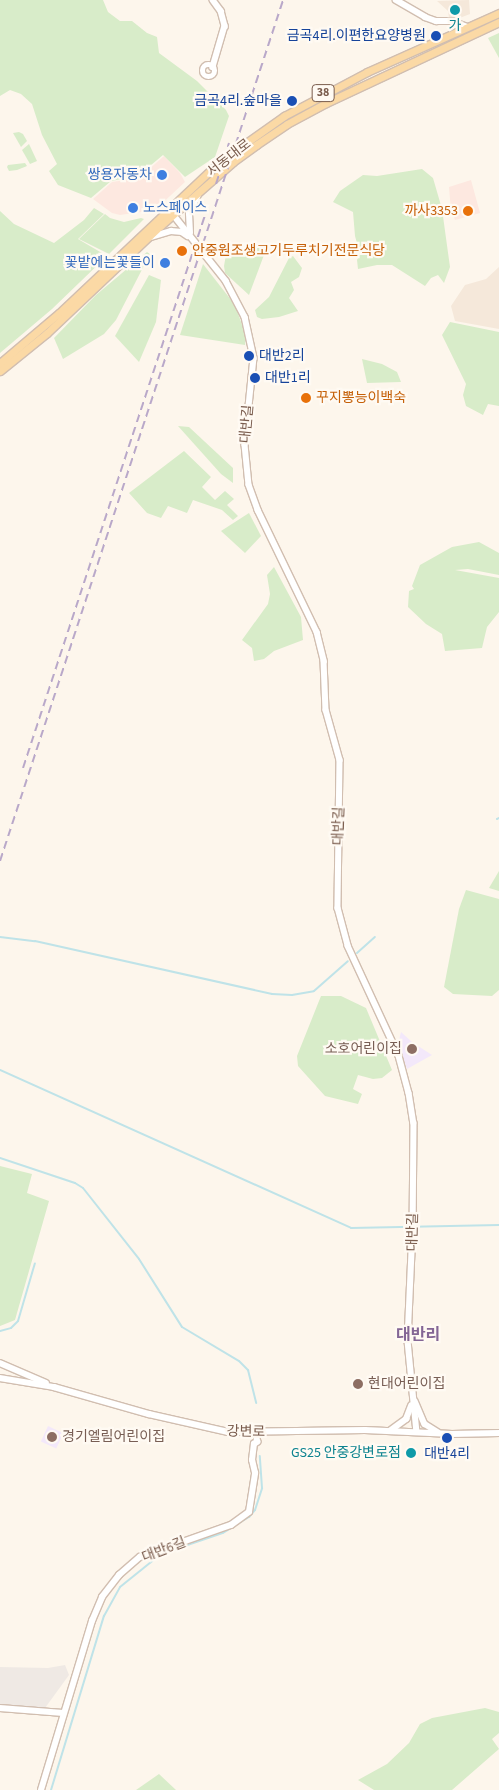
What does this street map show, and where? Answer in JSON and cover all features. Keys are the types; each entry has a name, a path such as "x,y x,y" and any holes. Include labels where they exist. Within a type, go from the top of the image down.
{"main road":[{"name":"서동대로","path":"0,371 47,333 148,238 219,162 284,116 366,72 499,13"},
{"name":"서동대로","path":"0,363 59,313 170,213 201,190 233,162 287,124 499,22"}],"street":[{"path":"213,0 221,11 225,26 213,67"},
{"path":"396,0 425,17 436,21 452,21 468,27"},
{"path":"148,238 172,231 182,232 189,236 189,214 201,190"},
{"name":"대반길","path":"170,213 203,257 226,281 245,316 253,349 245,445 249,485 258,510 317,632 324,661 326,710 340,760 338,908 348,946 399,1056 409,1093 414,1123 413,1230 408,1341 410,1381 418,1432"},
{"path":"0,1363 54,1387"},
{"name":"강변로","path":"0,1378 54,1387 85,1398 210,1430 256,1433 388,1431 499,1433"},
{"path":"388,1431 401,1424 408,1415 413,1398"},
{"path":"413,1398 425,1424 440,1433"},
{"name":"대반6길","path":"64,1713 102,1597 119,1575 148,1553 211,1533 231,1524 249,1512 255,1473 252,1460 254,1444 257,1442 256,1433"},
{"path":"0,1708 64,1713 41,1790"}],"shaded area":[{"path":"469,0 470,14 457,19 449,18 448,11 437,1"},
{"path":"164,156 180,173 185,182 155,210 120,215 112,213 93,199 112,182 139,178"},
{"path":"471,180 480,213 455,220 451,211 449,187"},
{"path":"499,267 499,329 455,321 451,306 465,285 486,279"},
{"name":"소호어린이집","path":"401,1032 432,1055 407,1069 398,1044"},
{"name":"경기엘림어린이집","path":"48,1426 63,1433 56,1449 41,1441"},
{"path":"65,1665 69,1675 45,1708 0,1705 0,1667 48,1668"}],"green space":[{"path":"0,0 103,0 108,12 120,21 132,21 147,33 157,37 159,53 197,81 226,110 229,116 215,157 185,177 163,155 138,176 111,181 91,198 58,185 49,171 57,164 42,135 32,104 21,94 10,90 0,96"},
{"path":"499,33 499,58 488,38"},
{"path":"19,132 23,134 27,141 21,147 13,133"},
{"path":"29,144 37,161 30,164 22,150"},
{"path":"25,163 27,166 17,170 9,171 7,167 8,165"},
{"path":"422,169 433,178 442,209 450,267 444,283 438,275 431,278 425,286 392,265 377,265 358,269 357,260 360,254 355,236 353,212 333,202 340,191 363,175 377,176"},
{"path":"94,208 104,214 78,239 107,256 52,309 0,353 0,211 14,224 54,243 84,220"},
{"path":"105,214 110,218 124,222 144,219 109,254 79,239"},
{"path":"262,244 267,247 249,295 225,273 224,266 227,249 240,250"},
{"path":"147,252 150,254 116,320 104,334 63,359 54,338 96,295"},
{"path":"293,256 302,268 299,277 291,282 294,290 289,298 298,311 279,317 262,319 257,317 255,310 269,297 289,258"},
{"path":"203,264 235,305 246,336 245,345 180,335"},
{"path":"149,275 161,280 156,322 139,362 115,336"},
{"path":"450,322 499,332 499,406 488,404 483,415 466,406 463,395 466,384 442,335"},
{"path":"362,359 382,364 397,372 401,382 367,383"},
{"path":"178,426 189,427 233,468 233,483 221,474"},
{"path":"184,451 211,477 202,487 215,500 225,491 234,499 227,505 238,516 233,520 222,510 193,500 187,513 168,506 161,518 147,513 129,493"},
{"path":"249,513 261,536 245,553 221,531"},
{"path":"479,542 499,553 499,575 468,569 455,570 499,578 499,612 487,627 482,648 445,651 442,634 426,624 408,607 409,591 414,589 412,586 420,565 452,547"},
{"path":"274,567 301,617 303,640 274,651 264,659 254,661 252,648 242,640 268,604 270,594 267,575"},
{"path":"499,871 499,891 489,888"},
{"path":"466,890 499,899 499,990 492,996 453,994 444,987 459,909"},
{"path":"321,996 341,996 366,1008 392,1070 382,1078 373,1079 358,1075 353,1089 362,1094 358,1104 325,1096 298,1066 297,1056"},
{"path":"0,1166 32,1174 27,1193 49,1201 15,1320 0,1326"},
{"path":"485,1708 499,1712 499,1733 492,1739 499,1749 452,1790 374,1790 358,1780 387,1764 409,1743 420,1724 432,1718"},
{"path":"159,1774 176,1790 136,1790"}],"waterway":[{"path":"0,937 35,941 272,994 292,995 314,991 348,961"},
{"path":"357,953 375,937"},
{"path":"0,1070 351,1228 499,1225"},
{"path":"0,1158 75,1183 83,1188 139,1259 182,1327 239,1361 248,1370 256,1403"},
{"path":"0,1331 11,1328 18,1321 35,1263"},
{"path":"51,1790 104,1616 120,1587 161,1554 223,1533 249,1517 255,1510 262,1488 260,1456"}],"railway":[{"path":"0,861 283,0"},
{"path":"216,184 229,143"},
{"path":"23,768 206,212"}],"place":[{"name":"가","path":"455,10"},
{"name":"금곡4리.이편한요양병원","path":"436,36"},
{"name":"금곡4리.숲마을","path":"292,101"},
{"name":"쌍용자동차","path":"162,175"},
{"name":"노스페이스","path":"133,208"},
{"name":"까사3353","path":"468,211"},
{"name":"안중원조생고기두루치기전문식당","path":"182,251"},
{"name":"꽃밭에는꽃들이","path":"165,263"},
{"name":"대반2리","path":"249,356"},
{"name":"대반1리","path":"255,378"},
{"name":"꾸지뽕능이백숙","path":"306,398"},
{"name":"소호어린이집","path":"412,1049"},
{"name":"현대어린이집","path":"358,1384"},
{"name":"경기엘림어린이집","path":"52,1437"},
{"name":"대반4리","path":"447,1438"},
{"name":"GS25 안중강변로점","path":"411,1453"}],"district":[{"name":"대반리","path":"418,1335"}]}
